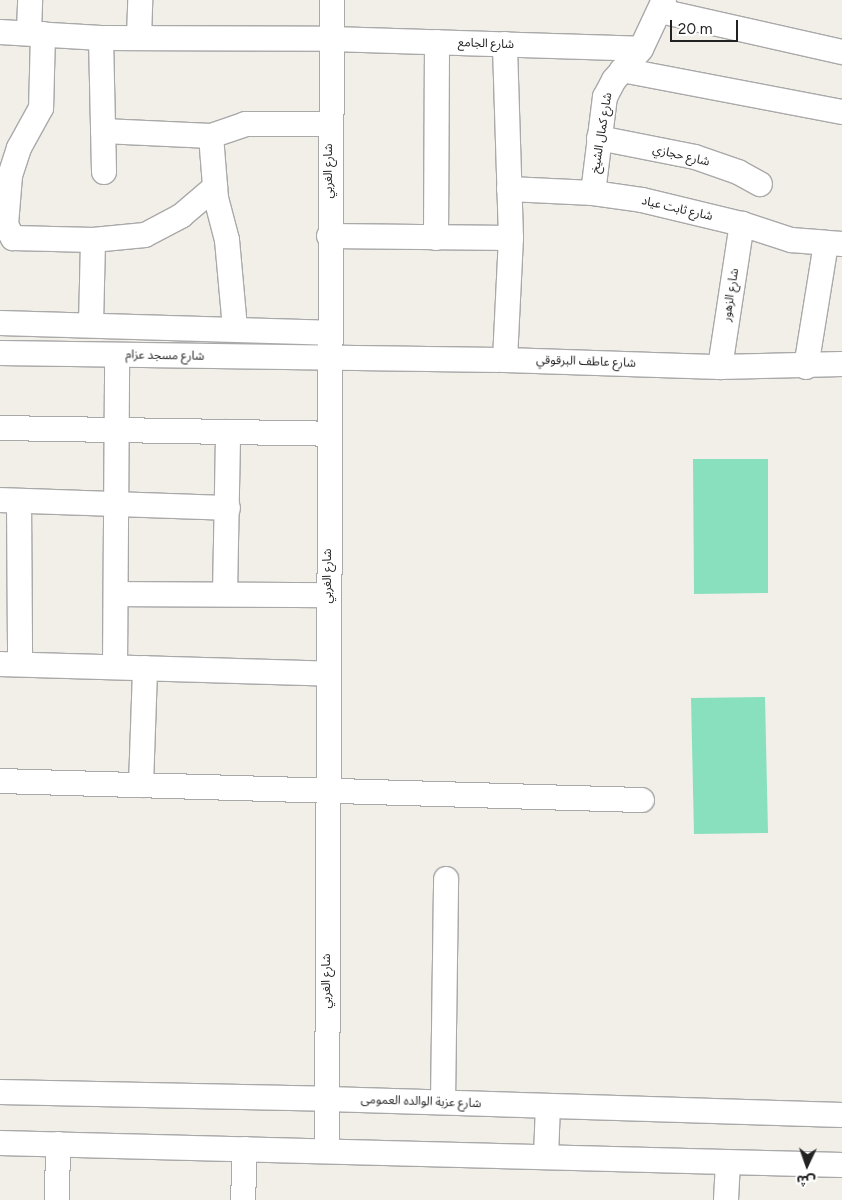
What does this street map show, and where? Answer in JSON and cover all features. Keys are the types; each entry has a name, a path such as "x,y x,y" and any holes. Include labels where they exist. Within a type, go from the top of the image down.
{"street":[{"path":"30,0 36,33 41,108 6,165 6,225 13,238 125,239 164,227 215,187"},
{"path":"138,38 140,0"},
{"name":"شارع الغربي","path":"327,1151 329,236 332,0"},
{"path":"662,5 842,52"},
{"name":"شارع كمال الشيخ","path":"593,193 605,97 622,70 641,49 662,5"},
{"name":"شارع الجامع","path":"0,32 101,38 331,39 641,49"},
{"path":"101,38 104,172"},
{"path":"436,238 437,42"},
{"path":"505,44 511,238 505,360"},
{"path":"622,70 842,112"},
{"path":"103,131 211,136 245,124 330,124"},
{"path":"211,136 215,187 227,240 235,328"},
{"name":"شارع حجازي","path":"599,138 695,157 738,172 760,184"},
{"name":"شارع ثابت عياد","path":"509,189 593,193 742,224 791,240 838,244"},
{"name":"شارع الزهور","path":"720,367 742,224"},
{"path":"329,236 511,238"},
{"path":"91,324 93,240"},
{"path":"806,367 838,244"},
{"path":"0,323 235,328 329,333"},
{"name":"شارع مسجد عزام","path":"0,353 329,356"},
{"path":"115,668 117,355"},
{"name":"شارع عاطف البرقوقي","path":"329,356 720,367 806,367 842,364"},
{"path":"0,428 329,434"},
{"path":"225,594 228,432"},
{"path":"228,508 10,500 10,664 328,674"},
{"path":"116,594 328,595"},
{"path":"141,785 145,668"},
{"path":"0,781 328,793 642,800"},
{"path":"443,1102 446,878"},
{"name":"شارع عزبة الوالده العمومى","path":"0,1092 327,1098 842,1116"},
{"path":"546,1157 548,1106"},
{"path":"0,1143 842,1165"},
{"path":"57,1200 58,1144"},
{"path":"243,1200 245,1149"},
{"path":"726,1200 728,1162"}],"green space":[{"path":"693,459 768,459 768,593 694,594"},
{"path":"765,697 768,833 694,834 691,698"}]}
